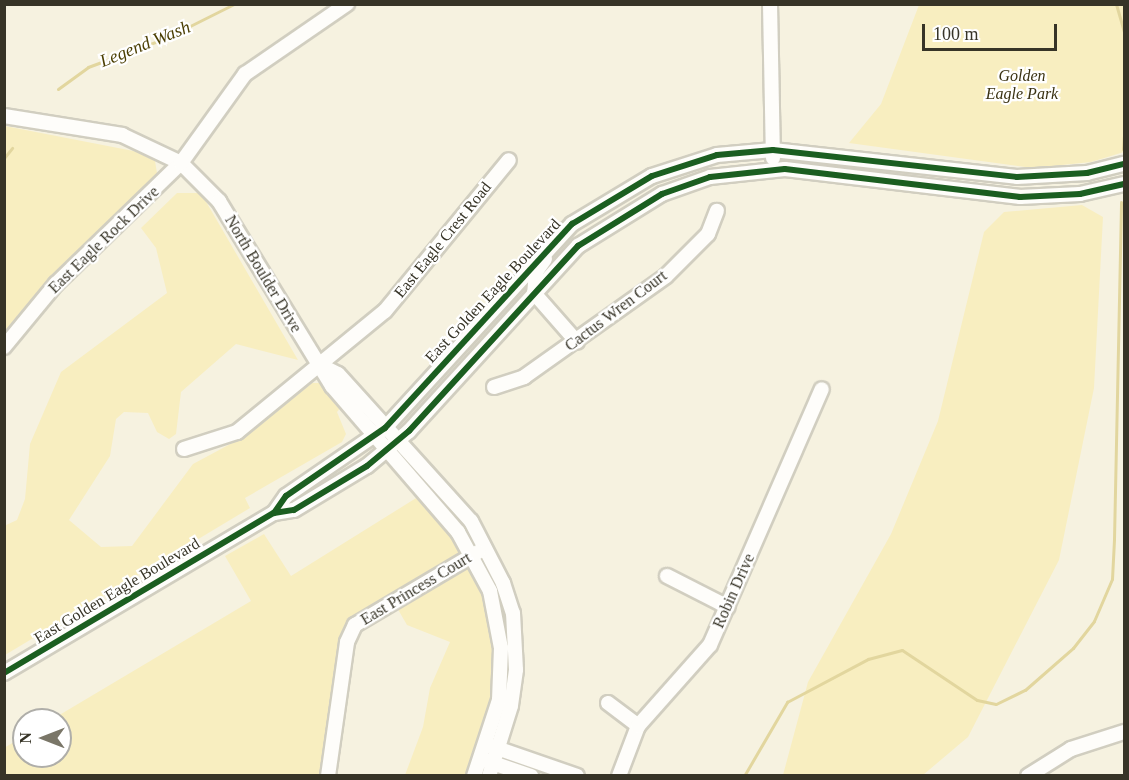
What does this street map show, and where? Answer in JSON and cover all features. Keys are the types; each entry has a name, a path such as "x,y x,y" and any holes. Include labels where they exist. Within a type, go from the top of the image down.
{"street":[{"name":"East Eagle Rock Drive","path":"4,347 56,284 181,163 245,74 347,4"},
{"path":"770,4 774,170"},
{"name":"North Boulder Drive","path":"4,116 122,135 181,163 219,201 320,365 392,446"},
{"name":"East Golden Eagle Boulevard","path":"274,513 286,496 380,432 572,224 623,192 683,164 772,150 1017,177 1087,173 1125,164"},
{"name":"East Eagle Crest Road","path":"184,449 237,432 385,311 424,268 508,160"},
{"name":"East Golden Eagle Boulevard","path":"4,673 274,513 294,510 392,446 578,246 631,209 710,177 774,170 1020,197 1080,194 1125,184"},
{"name":"Cactus Wren Court","path":"494,387 524,377 577,342 692,253 717,211"},
{"path":"572,224 536,272 534,293 577,342"},
{"name":"Robin Drive","path":"619,776 638,726 710,645 822,389"},
{"path":"392,446 471,521 503,583 517,643 511,706 491,746"},
{"path":"392,446 472,555 495,607 502,659 499,700 487,766 474,776"},
{"name":"East Princess Court","path":"328,776 347,642 355,625 484,547"},
{"path":"667,576 728,608"},
{"path":"608,703 638,726"},
{"path":"1028,776 1071,749 1125,732"},
{"path":"491,746 577,776"},
{"path":"487,766 531,776"}],"green space":[{"name":"Golden Eagle Park","path":"919,5 1124,5 1124,152 1091,162 1033,168 849,143 881,104"},
{"path":"5,126 154,155 158,179 5,333"},
{"path":"177,193 201,193 298,360 236,344 181,392 176,434 169,439 157,432 148,413 124,412 116,419 110,456 69,520 101,547 132,546 193,464 249,434 312,383 321,383 342,406 337,412 346,434 342,442 245,498 250,508 5,655 4,526 17,520 25,499 30,444 61,372 167,293 156,248 141,228"},
{"path":"1082,205 1103,217 1094,388 1059,560 968,737 923,775 783,775 808,682 891,534 938,421 984,232 1004,212"},
{"path":"421,495 464,552 357,618 322,775 5,775 4,748 12,743 12,768 72,768 71,708 251,601 225,556 264,534 291,576"},
{"path":"465,565 476,568 493,620 496,684 489,716 469,775 405,775 423,727 430,688 450,642 407,625 396,606"}],"waterway":[{"name":"Legend Wash","path":"58,89 88,67 166,38 234,4"},
{"path":"1116,4 1124,32"},
{"path":"1123,149 1124,136"},
{"name":"Legend Wash","path":"4,158 12,148"},
{"path":"744,776 787,702 868,659 902,650 977,700 996,704 1025,690 1073,648 1094,621 1112,579 1121,202"}],"cycle path":[{"path":"274,513 286,496 385,428 572,224 652,176 717,155 773,150 1017,177 1087,173 1124,164"},
{"path":"4,673 274,513 294,510 367,466 409,431 578,246 662,194 710,177 785,169 1020,197 1080,194 1124,184"}]}
